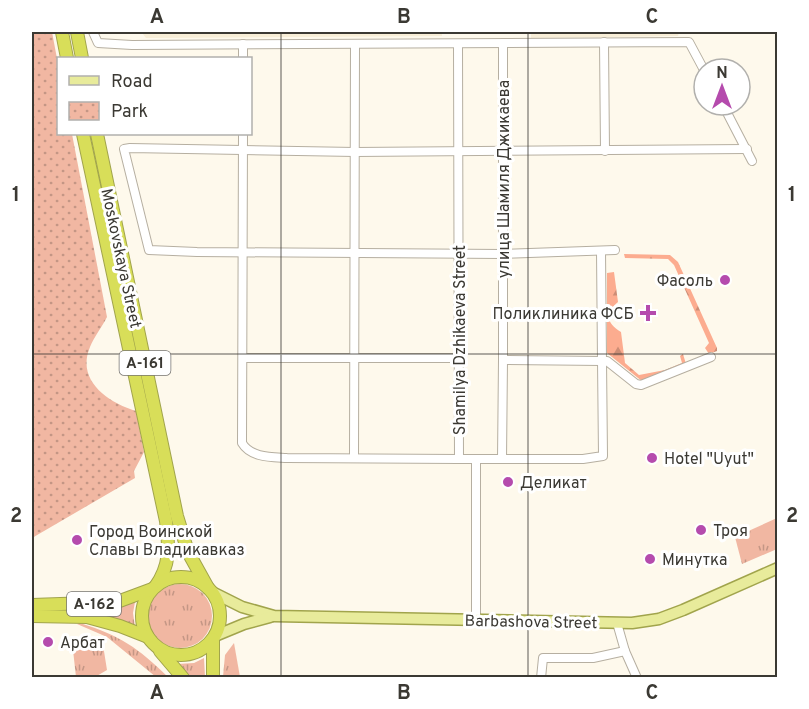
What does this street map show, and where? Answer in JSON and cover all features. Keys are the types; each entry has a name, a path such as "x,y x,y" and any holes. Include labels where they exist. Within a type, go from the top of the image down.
{"highway":[{"path":"62,32 67,57"},
{"path":"77,32 82,57"},
{"name":"Moskovskaya Street","path":"83,135 165,521 169,548 168,562 164,573 154,587"},
{"name":"Moskovskaya Street","path":"97,135 177,516 188,552 210,590"},
{"path":"154,587 166,580 179,577 197,581 210,590"},
{"name":"А-162","path":"32,605 117,602 154,587"},
{"name":"А-161","path":"148,638 143,627 142,615 144,603 154,587"},
{"name":"А-161","path":"210,590 220,611 220,624 214,638 213,678"},
{"name":"А-162","path":"32,616 87,617 120,626 148,638"},
{"path":"148,638 183,678"},
{"path":"158,648 168,653 184,656 201,650 214,638"}],"main road":[{"name":"Barbashova Street","path":"210,590 242,607 274,616 617,623 659,619 777,567"},
{"name":"Barbashova Street","path":"214,638 244,624 274,616"}],"street":[{"path":"93,32 98,42 104,44 688,42 697,57"},
{"path":"604,42 605,151"},
{"name":"улица Шамиля Джикаева","path":"501,459 503,43"},
{"path":"243,44 243,57"},
{"path":"354,458 355,44"},
{"name":"Shamilya Dzhikaeva Street","path":"458,44 459,459 476,459 476,621"},
{"path":"730,117 752,160"},
{"path":"243,135 243,443 245,448 264,456 459,459"},
{"path":"615,250 459,254 149,250 124,149 356,152 747,149"},
{"path":"476,459 583,459 603,456 601,251"},
{"path":"503,360 602,360 607,361 636,384 641,385 711,357"},
{"path":"243,358 458,358"},
{"path":"617,623 625,651 637,678"},
{"path":"541,678 543,658 593,658 625,651"}],"shaded area":[{"path":"442,32 442,36 146,38 142,33"},
{"path":"531,32 679,32 678,36 531,38"}],"green space":[{"path":"32,32 52,32 57,59 57,135 72,135 107,317 90,347 87,370 97,388 105,395 136,411 144,452 134,471 135,478 32,538"},
{"path":"624,254 670,255 678,262 717,351 709,354 705,348 709,343 674,265 668,259 625,258"},
{"path":"614,272 618,302 611,310 609,318 612,325 621,332 625,363 639,375 665,370 682,363 680,356 683,354 686,364 643,382 607,353 607,273"},
{"path":"777,518 777,549 742,564 735,537"},
{"path":"174,584 186,584 203,593 210,604 212,616 210,628 203,639 186,648 174,648 162,643 153,634 148,622 148,610 153,598 162,589"},
{"path":"135,602 133,613 135,627 77,610 122,606"},
{"path":"80,623 128,644 168,677 156,677 107,637 77,624"},
{"path":"89,637 98,638 103,645 107,670 95,677 76,677 73,650 89,649"},
{"path":"234,643 240,677 223,677 225,655"},
{"path":"204,658 205,677 190,677 177,664 194,663"}],"place":[{"name":"Фасоль","path":"725,280"},
{"name":"Поликлиника ФСБ","path":"648,313"},
{"name":"Hotel \"Uyut\"","path":"652,458"},
{"name":"Деликат","path":"508,482"},
{"name":"Троя","path":"701,530"},
{"name":"Город Воинской Славы Владикавказ","path":"77,540"},
{"name":"Минутка","path":"650,559"},
{"name":"Арбат","path":"48,642"}]}
